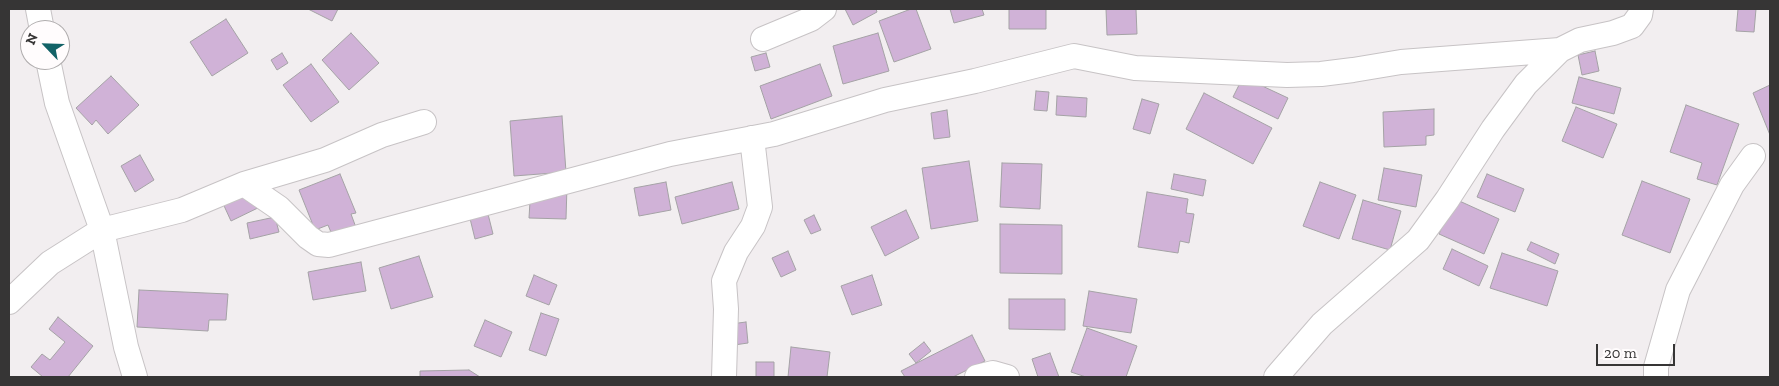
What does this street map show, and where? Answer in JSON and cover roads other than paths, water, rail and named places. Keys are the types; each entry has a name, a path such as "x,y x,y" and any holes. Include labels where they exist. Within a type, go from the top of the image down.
{"street":[{"path":"763,39 811,19 824,9"},
{"path":"1276,377 1322,324 1418,240 1447,200 1493,128 1526,84 1560,50 1580,40 1613,33 1632,26 1640,15 1641,9"},
{"path":"244,184 279,208 308,238 318,244 329,245 670,154 774,134 885,100 976,81 1074,56 1135,68 1287,75 1320,74 1401,62 1560,50"},
{"path":"50,70 57,103 102,230 126,347 135,377"},
{"path":"9,302 50,263 102,230 182,210 244,184 325,160 382,134 424,122"},
{"path":"724,377 726,309 724,281 736,252 753,226 760,207 752,138"},
{"path":"1656,377 1656,367 1678,290 1732,185 1753,156"},
{"path":"977,377 994,373 1007,377"}]}
